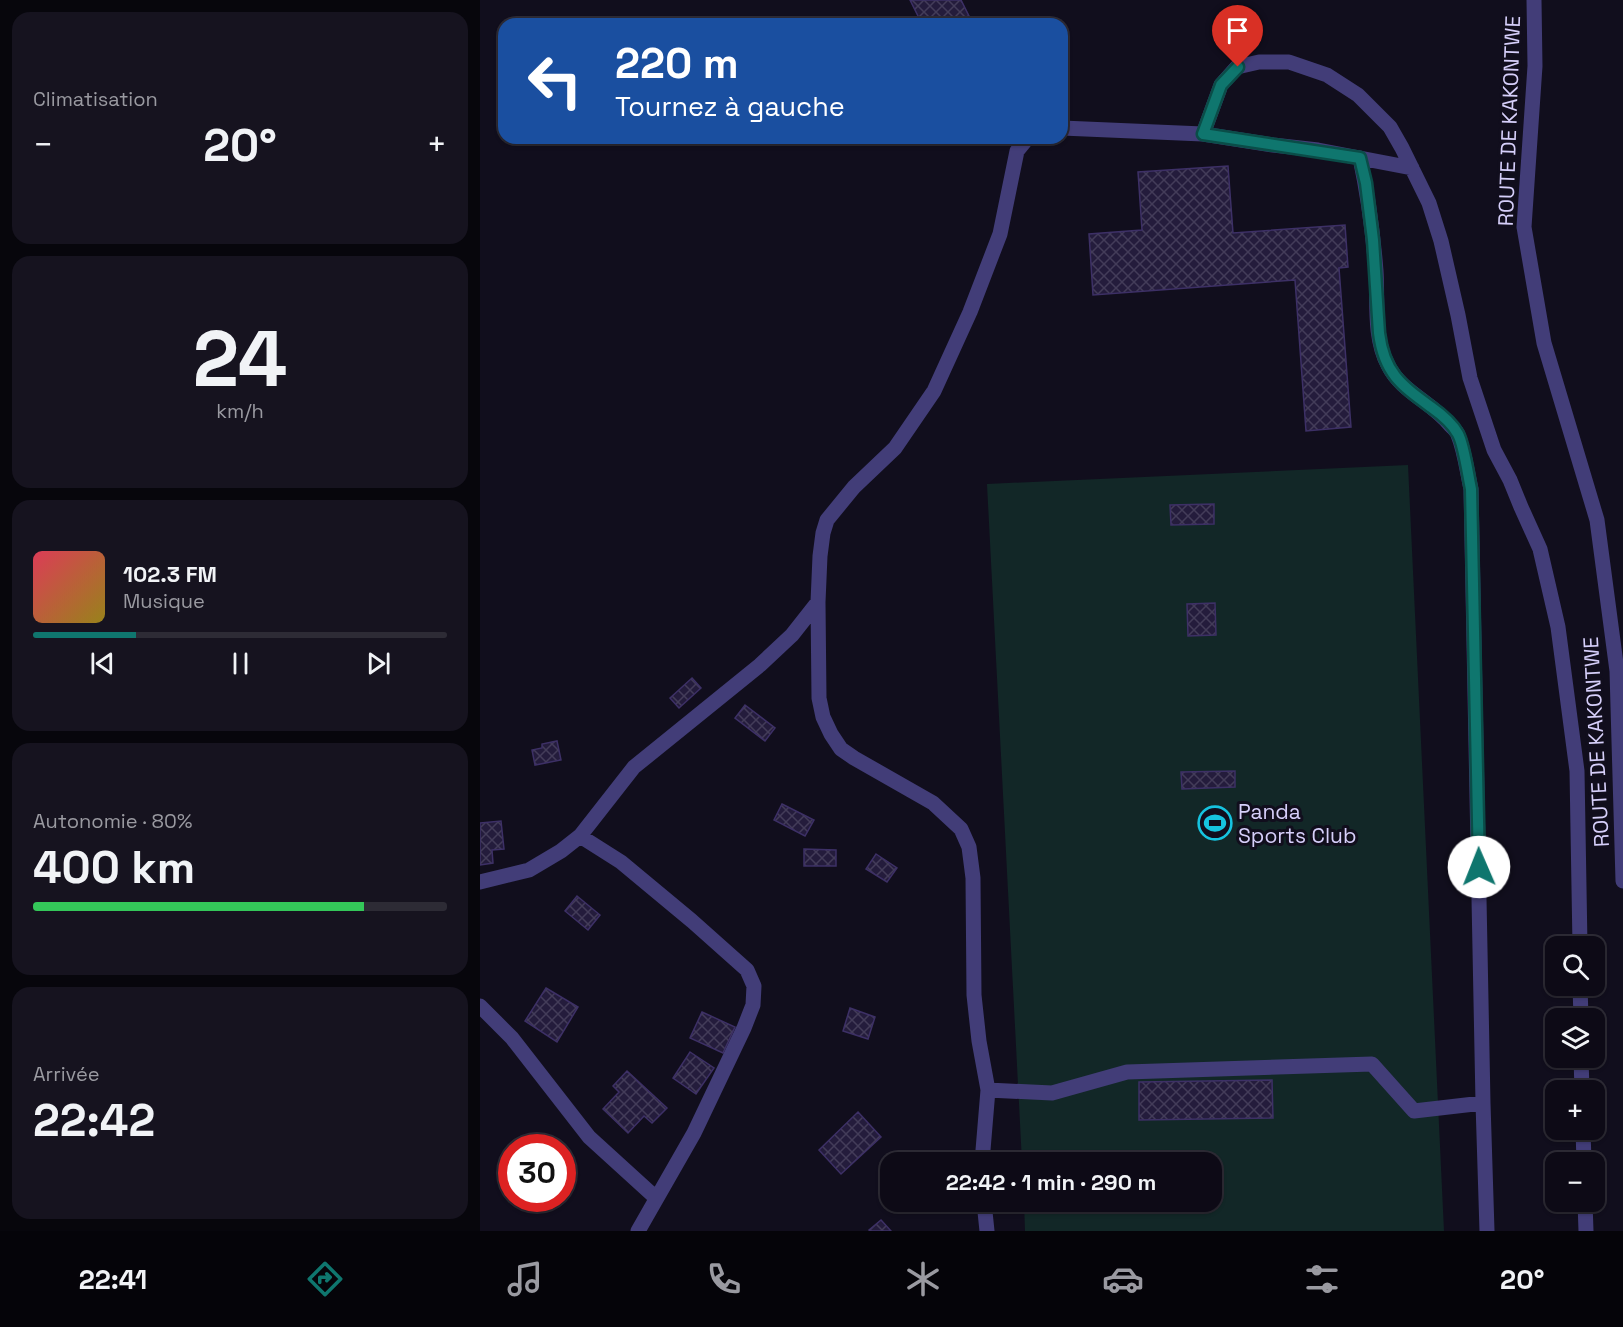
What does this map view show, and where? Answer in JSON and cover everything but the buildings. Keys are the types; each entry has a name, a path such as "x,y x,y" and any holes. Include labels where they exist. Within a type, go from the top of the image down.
{"street":[{"name":"ROUTE DE KAKONTWE","path":"1534,0 1535,66 1524,227 1544,343 1597,520 1617,671 1623,881"},
{"path":"1203,134 1221,85 1238,67 1259,62 1289,62 1327,75 1358,95 1390,127 1429,203 1441,241 1470,378 1494,450 1510,480 1540,549 1558,627 1577,771 1580,936"},
{"path":"1068,128 1203,134 1412,168"},
{"path":"983,1152 988,1090 974,995 973,878 969,847 961,829 933,802 854,758 841,749 831,734 823,717 819,698 818,602 820,556 827,520 854,487 896,448 934,391 970,312 1000,234 1017,151 1023,144"},
{"path":"1360,158 1366,183 1377,281 1378,321 1384,356 1388,366 1403,386 1443,416 1458,434 1471,489 1487,1231"},
{"path":"480,882 528,870 561,851 580,836 634,767 760,665 792,635 818,602"},
{"path":"580,836 621,862 656,890 747,970 754,986 753,1005 744,1028 694,1133 638,1231"},
{"path":"480,1006 512,1038 589,1137 656,1198"},
{"path":"988,1090 1052,1093 1127,1072 1372,1064 1414,1111 1483,1103"},
{"path":"985,1212 987,1231"},
{"path":"1585,1212 1586,1231"}],"green space":[{"name":"Panda Sports Club","path":"1408,465 1444,1231 1025,1231 1024,1212 1222,1212 1222,1152 1021,1152 987,484"}],"place":[{"name":"Panda Sports Club","path":"1215,823"}],"route":[{"path":"1238,67 1221,85 1203,134 1360,158 1366,183 1373,240 1379,333 1388,366 1403,386 1443,416 1458,434 1471,489 1479,867"}]}
